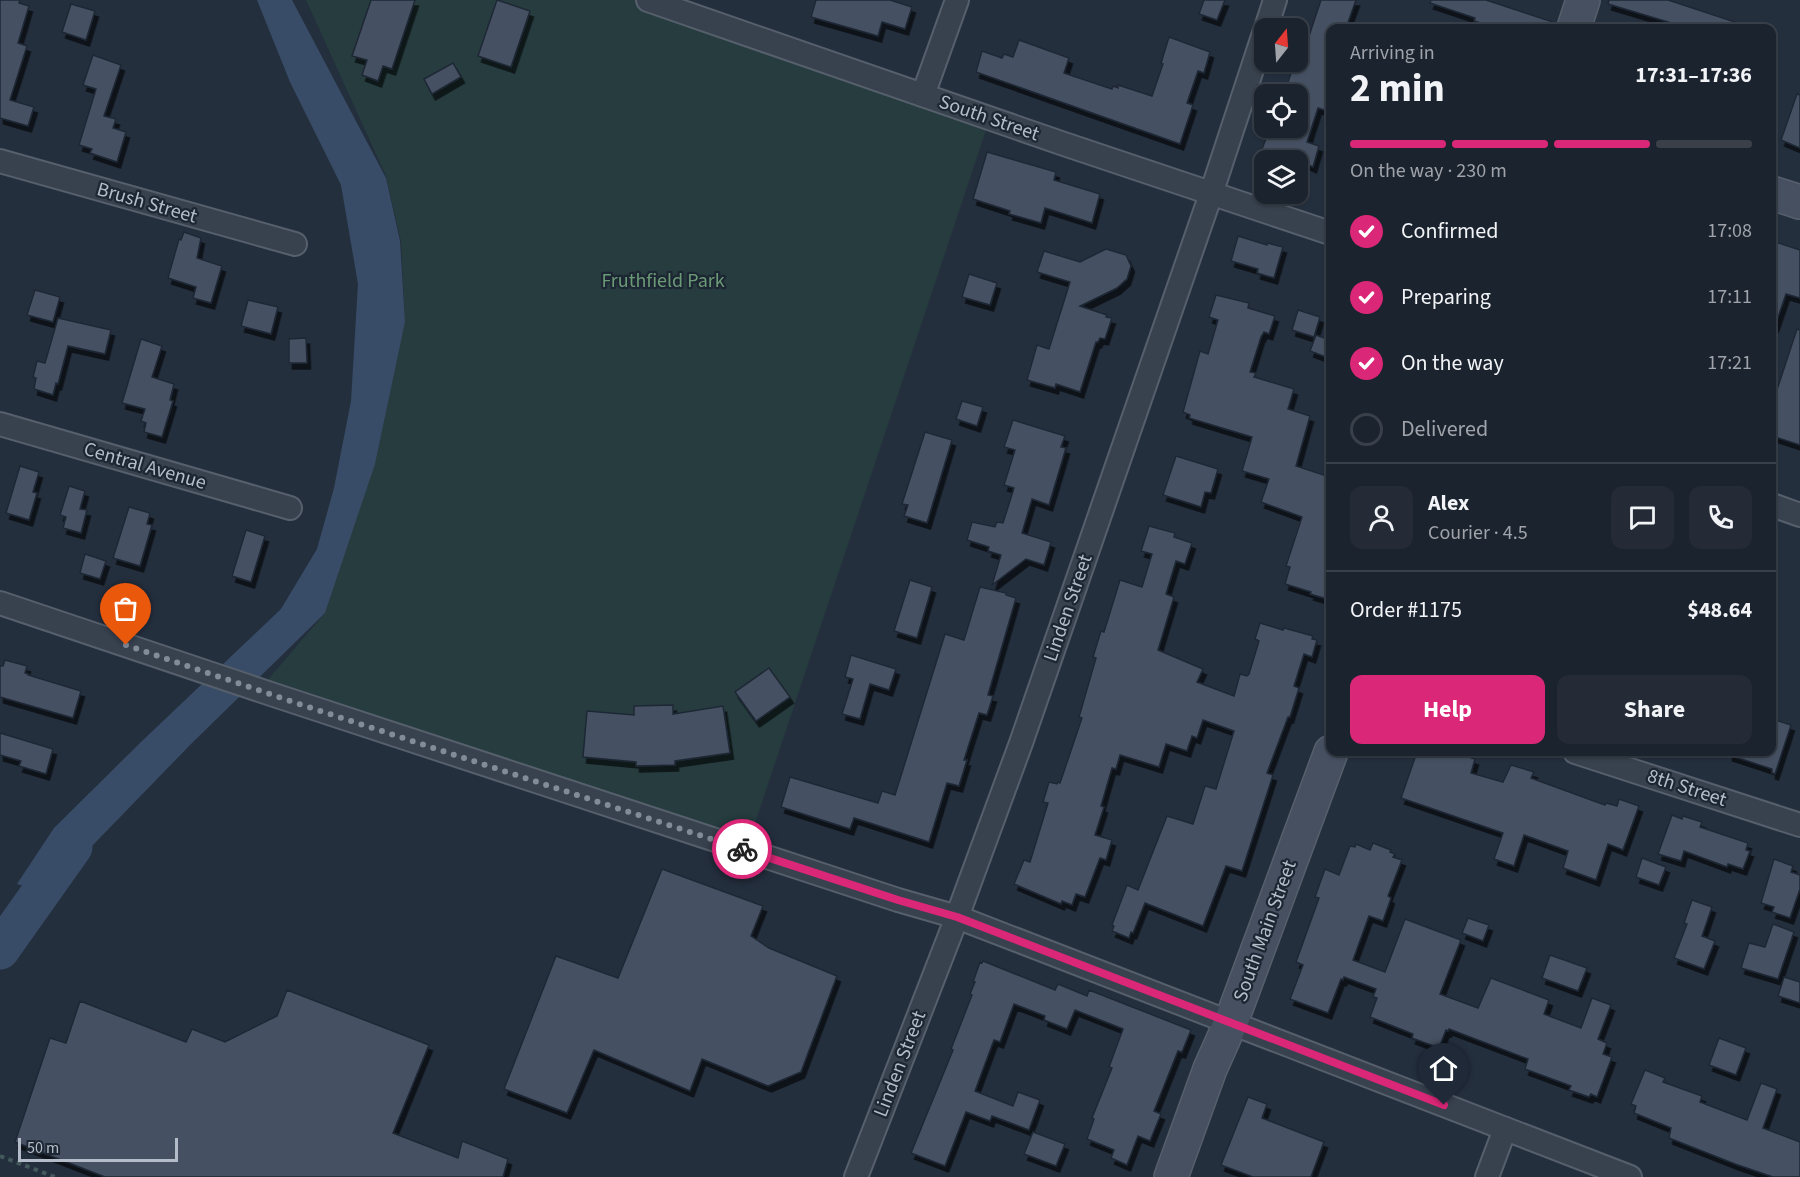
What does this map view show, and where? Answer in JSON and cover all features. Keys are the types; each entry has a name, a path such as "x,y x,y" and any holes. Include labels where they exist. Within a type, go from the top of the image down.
{"main road":[{"path":"1575,24 1583,0"},
{"path":"1776,194 1800,202"},
{"name":"South Main Street","path":"1171,1177 1330,756"}],"street":[{"path":"923,95 957,0"},
{"name":"Linden Street","path":"1269,18 1275,0"},
{"name":"South Street","path":"653,1 1326,232"},
{"name":"Linden Street","path":"856,1177 957,917 1021,743 1254,64"},
{"name":"Brush Street","path":"0,161 295,244"},
{"name":"Central Avenue","path":"0,424 290,508"},
{"path":"1776,507 1800,515"},
{"path":"0,603 898,900 957,917 1630,1177"},
{"name":"8th Street","path":"1587,756 1800,825"},
{"path":"1487,1177 1505,1129"}],"path":[{"path":"0,1156 54,1177"}],"green space":[{"name":"Fruthfield Park","path":"306,0 648,0 990,118 746,850 259,690 325,613 375,463 405,321 401,242 386,176"}],"water":[{"path":"257,0 292,0 386,178 400,241 405,322 375,464 325,613 191,744 92,846 61,896 17,884 54,828 281,609 317,549 334,488 351,401 358,284 341,185 290,82"}],"building":[{"path":"0,0 20,0 19,3 29,6 18,43 27,46 10,100 34,107 28,126 0,118"},
{"path":"371,0 415,0 392,69 383,66 378,81 362,75 367,60 352,56"},
{"path":"497,0 530,11 511,67 478,56"},
{"path":"816,0 890,0 912,7 905,29 882,22 878,36 811,17"},
{"path":"1204,0 1225,0 1217,20 1199,14"},
{"path":"1321,0 1356,0 1347,24 1326,24 1326,111 1318,108 1307,142 1319,146 1313,167 1308,165 1308,150 1262,149 1266,138 1308,138 1308,84 1287,84 1291,72 1308,72 1308,39"},
{"path":"1431,0 1486,0 1556,24 1484,24 1474,21 1475,18 1430,3"},
{"path":"1609,0 1668,0 1741,24 1675,24 1608,4"},
{"path":"71,4 95,11 86,40 62,32"},
{"path":"1169,37 1210,52 1204,73 1198,71 1187,103 1193,105 1180,144 976,72 982,51 1002,58 1004,54 1013,57 1019,40 1069,58 1064,73 1112,89 1113,86 1118,88 1118,85 1152,96"},
{"path":"93,55 121,65 104,116 116,119 113,128 126,132 117,162 90,153 92,149 79,145 96,89 83,85"},
{"path":"453,63 461,77 432,94 424,79"},
{"path":"1797,94 1800,95 1800,148 1781,140"},
{"path":"987,152 1056,172 1054,180 1100,194 1092,223 1045,208 1041,223 1009,214 1010,211 973,199"},
{"path":"184,232 201,238 197,258 222,266 211,303 193,298 196,287 168,278 179,239 181,240"},
{"path":"1238,236 1267,245 1267,243 1283,247 1274,278 1257,273 1258,269 1231,261"},
{"path":"1776,242 1800,250 1800,298 1786,294 1776,323"},
{"path":"1106,249 1126,255 1131,266 1127,279 1117,288 1080,306 1112,318 1105,339 1100,338 1096,342 1080,392 1056,384 1055,388 1027,380 1037,345 1049,349 1070,282 1037,272 1044,251 1080,262"},
{"path":"969,274 997,283 990,305 962,297"},
{"path":"35,290 60,297 53,322 27,315"},
{"path":"1216,295 1249,303 1248,308 1275,316 1269,334 1264,332 1261,337 1250,372 1256,373 1254,377 1294,389 1288,409 1310,416 1296,466 1326,476 1326,599 1285,584 1290,567 1286,566 1302,517 1261,502 1269,479 1242,471 1252,437 1189,418 1190,415 1183,412 1200,351 1208,354 1218,320 1209,317"},
{"path":"248,300 278,307 271,334 241,326"},
{"path":"1298,310 1320,317 1314,337 1292,330"},
{"path":"58,318 111,330 105,354 68,346 53,395 34,389 36,378 33,377 37,361 45,363"},
{"path":"1797,329 1800,330 1800,445 1776,437 1776,393"},
{"path":"1316,335 1326,339 1326,357 1310,351"},
{"path":"306,338 307,363 289,363 289,339"},
{"path":"141,339 162,346 152,377 174,384 170,400 173,401 162,437 144,432 146,423 141,421 145,409 122,403"},
{"path":"962,401 983,407 977,426 956,419"},
{"path":"1013,420 1065,436 1061,447 1066,448 1049,505 1032,499 1022,533 1051,542 1044,565 1026,559 992,585 1001,555 988,551 989,547 967,540 972,522 995,527 997,522 1003,523 1014,488 1004,485 1015,450 1004,447"},
{"path":"925,432 952,440 927,523 904,516 908,505 902,504"},
{"path":"1176,456 1218,469 1211,493 1205,492 1201,507 1163,495"},
{"path":"20,466 39,472 33,492 37,493 29,520 6,513"},
{"path":"69,486 85,491 80,509 87,510 81,533 63,528 66,517 60,515"},
{"path":"129,507 150,513 147,524 152,525 140,566 113,558"},
{"path":"1149,526 1175,533 1174,537 1192,543 1185,564 1176,561 1166,594 1174,597 1158,650 1203,669 1197,682 1234,696 1240,674 1247,676 1249,674 1259,641 1255,639 1260,623 1313,636 1312,639 1317,640 1312,657 1304,654 1294,686 1299,688 1267,773 1273,775 1242,871 1226,866 1203,926 1145,903 1129,938 1112,931 1114,926 1112,925 1127,885 1138,890 1167,816 1193,824 1205,786 1216,789 1234,731 1203,720 1197,738 1192,736 1187,751 1166,744 1159,767 1120,755 1116,769 1112,768 1101,806 1104,807 1095,835 1112,840 1106,860 1100,858 1085,897 1076,894 1072,905 1062,901 1061,904 1014,884 1024,860 1030,862 1048,803 1043,802 1049,782 1060,783 1082,718 1079,717 1096,658 1093,657 1101,631 1104,632 1120,580 1142,587 1152,554 1141,551"},
{"path":"246,530 265,536 251,582 232,576"},
{"path":"85,554 106,561 100,579 80,573"},
{"path":"910,580 932,587 917,638 894,631"},
{"path":"980,587 1006,593 1016,598 988,695 993,696 987,715 979,713 964,760 967,760 959,786 947,783 929,842 854,818 850,829 781,807 790,777 878,803 882,791 895,795 945,634 964,640"},
{"path":"851,655 896,669 889,690 870,684 860,719 842,714 853,679 845,677"},
{"path":"5,660 27,666 25,673 28,675 81,691 73,718 0,697 0,666 3,666"},
{"path":"769,668 790,697 756,721 735,692"},
{"path":"673,705 673,714 723,706 730,753 675,761 675,765 636,766 636,762 583,757 587,711 634,715 634,706"},
{"path":"1776,720 1791,725 1775,774 1772,773 1772,769 1732,756 1776,756"},
{"path":"0,733 53,749 46,774 19,766 21,761 0,755"},
{"path":"1416,756 1466,756 1475,759 1471,773 1503,782 1511,765 1534,772 1531,778 1605,805 1606,803 1617,806 1619,799 1639,806 1623,850 1608,844 1596,880 1563,868 1568,851 1524,835 1514,866 1494,859 1503,833 1401,798"},
{"path":"1672,815 1702,822 1700,827 1748,843 1746,850 1750,851 1743,869 1728,864 1727,867 1684,851 1681,861 1658,854"},
{"path":"1373,843 1391,850 1390,852 1395,854 1393,857 1402,860 1388,896 1391,898 1383,921 1369,916 1353,960 1385,972 1405,919 1461,940 1440,994 1478,1008 1491,978 1549,1000 1544,1014 1581,1028 1592,998 1611,1005 1598,1039 1607,1043 1603,1054 1612,1057 1597,1097 1591,1094 1589,1097 1569,1090 1571,1086 1525,1069 1528,1059 1449,1029 1446,1030 1439,1048 1412,1038 1413,1034 1370,1017 1377,998 1373,997 1376,989 1344,977 1343,980 1341,979 1328,1013 1290,999 1303,965 1296,962 1319,898 1315,897 1325,869 1339,875 1350,846 1355,847 1356,844 1370,850"},
{"path":"1642,858 1666,867 1659,885 1636,877"},
{"path":"1774,859 1793,866 1791,872 1800,875 1800,889 1790,918 1772,912 1774,907 1761,903"},
{"path":"662,869 763,906 751,936 769,948 837,976 801,1072 768,1086 702,1059 690,1091 594,1050 567,1113 504,1089 556,956 618,978"},
{"path":"1692,900 1712,907 1702,936 1715,941 1704,969 1674,958 1687,924 1684,923"},
{"path":"1468,918 1489,925 1483,941 1462,933"},
{"path":"1773,924 1794,932 1778,979 1741,968 1749,943 1765,947"},
{"path":"1550,955 1587,968 1578,991 1542,978"},
{"path":"983,961 1055,990 1058,984 1087,996 1089,990 1191,1030 1182,1052 1178,1051 1154,1111 1161,1114 1150,1141 1138,1136 1127,1165 1111,1158 1114,1150 1087,1139 1123,1029 1075,1010 1067,1029 1044,1020 1045,1016 1014,1004 1000,1042 994,1040 975,1091 1013,1106 1018,1092 1040,1100 1029,1130 992,1116 990,1121 966,1112 945,1166 911,1153 953,1050 951,1049 972,995 970,994 975,982 973,982 980,962"},
{"path":"1784,977 1800,982 1800,1003 1778,996"},
{"path":"287,990 429,1045 393,1133 458,1158 462,1141 508,1159 503,1177 105,1177 15,1142 50,1038 66,1043 80,1001 186,1042 192,1029 225,1042 277,1016"},
{"path":"1719,1038 1746,1048 1736,1075 1709,1065"},
{"path":"1645,1070 1665,1078 1663,1082 1702,1096 1700,1102 1747,1120 1761,1083 1777,1089 1763,1128 1800,1142 1800,1177 1773,1177 1669,1138 1671,1128 1634,1113 1636,1106 1631,1104"},
{"path":"1248,1097 1267,1104 1262,1118 1324,1142 1311,1177 1253,1177 1221,1165"},
{"path":"1033,1132 1065,1144 1056,1166 1024,1154"}],"waterway":[{"path":"0,950 73,847"}],"way so far":[{"path":"126,645 742,849"}],"route":[{"path":"742,849 957,917 1444,1105"}]}
